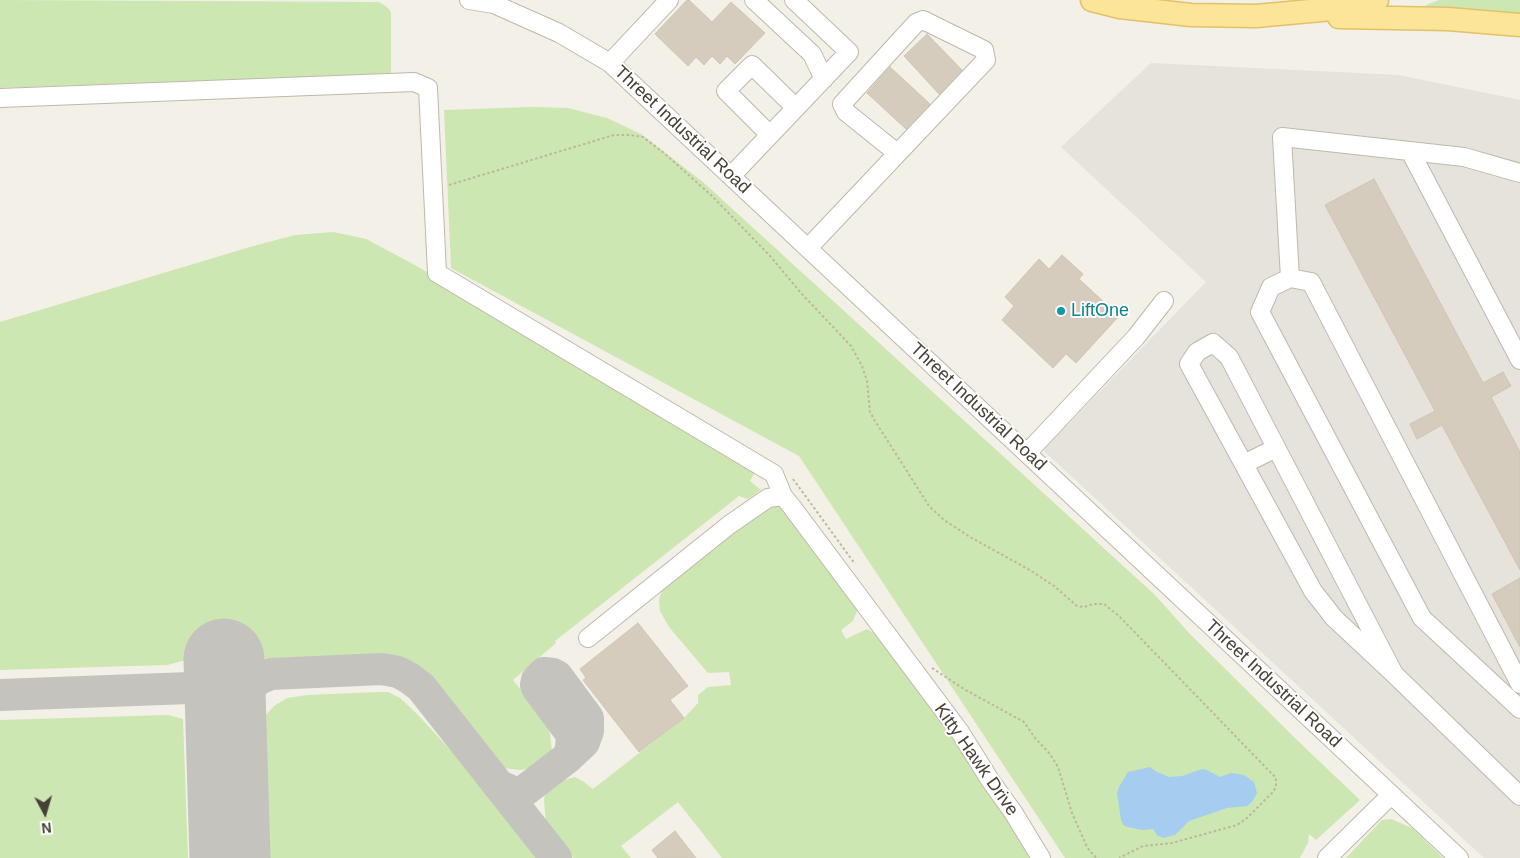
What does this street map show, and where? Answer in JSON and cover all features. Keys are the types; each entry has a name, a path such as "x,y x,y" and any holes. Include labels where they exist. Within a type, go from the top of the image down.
{"main road":[{"path":"1092,0 1120,7 1191,15 1448,19 1520,25"},
{"path":"1256,16 1332,9 1377,0"}],"street":[{"name":"Threet Industrial Road","path":"469,0 494,4 559,33 610,63 1459,858"},
{"path":"610,63 668,0"},
{"path":"754,0 812,54 824,79"},
{"path":"731,176 849,52 794,0"},
{"path":"808,248 897,154 986,60 984,50 923,20 916,22 842,104 846,112 897,154"},
{"path":"770,135 726,91 752,65 796,108"},
{"name":"Kitty Hawk Drive","path":"0,98 414,82 428,88 437,273 774,474 783,496 960,732 1041,858"},
{"path":"1290,278 1282,137 1464,157 1520,173"},
{"path":"1410,151 1520,360"},
{"path":"1520,684 1311,282 1290,278 1271,287 1260,312 1422,618 1520,709"},
{"path":"1027,453 1136,337 1164,301"},
{"path":"1394,674 1229,357 1213,343 1197,352 1189,364 1313,590 1334,618 1520,796"},
{"path":"1244,464 1276,448"},
{"path":"588,638 729,525 768,498 783,496"},
{"path":"1326,858 1391,794"}],"path":[{"path":"446,186 614,135 630,135 643,137 712,196 771,257 801,293 851,346 862,366 867,381 870,412 889,446 929,506 944,520 970,537 1028,569 1054,586 1077,606 1084,607 1093,604 1104,604 1120,616 1276,778 1276,787 1272,793 1236,825 1172,842 1143,846 1119,858"}],"shaded area":[{"path":"1151,63 1399,75 1520,100 1520,858 1484,858 1043,450 1206,282 1061,147"}],"green space":[{"path":"0,0 379,2 391,12 391,74 0,88"},
{"path":"1439,0 1520,0 1520,18 1412,11"},
{"path":"531,107 568,108 607,118 641,134 703,182 1155,595 1189,633 1360,800 1316,840 1309,834 1308,843 1300,858 1065,858 799,456 451,268 444,110"},
{"path":"334,232 366,239 413,264 758,467 750,481 761,490 748,499 739,496 555,641 556,643 513,680 547,723 550,734 552,751 539,763 529,768 521,770 503,768 440,688 422,669 398,657 381,655 182,661 167,665 0,670 0,322 250,247 295,235"},
{"path":"780,504 858,608 853,621 841,630 846,639 867,629 881,637 901,662 1034,858 722,858 678,802 621,846 631,858 573,858 546,824 545,794 553,786 575,777 593,789 684,718 698,703 698,695 708,687 731,685 729,672 708,673 669,627 660,611 659,599 663,589 732,531 771,505"},
{"path":"388,692 400,698 417,714 468,769 538,858 269,858 266,809 261,808 259,728 264,717 274,706 287,698 308,695"},
{"path":"168,715 183,719 188,858 0,858 0,720"},
{"path":"1391,819 1412,828 1443,858 1346,858 1382,820"}],"water":[{"path":"1150,767 1169,777 1182,776 1202,769 1220,777 1231,773 1244,775 1254,782 1257,793 1252,802 1247,806 1227,808 1189,821 1175,835 1163,838 1157,835 1153,829 1142,830 1124,826 1121,820 1117,793 1119,787 1128,772"}],"building":[{"path":"687,0 712,22 731,2 765,33 735,64 727,56 720,64 712,56 704,65 696,57 688,66 655,34"},
{"path":"927,34 962,70 939,94 904,56"},
{"path":"890,67 930,104 906,129 867,93"},
{"path":"1374,179 1483,383 1503,372 1511,386 1491,397 1520,452 1520,570 1442,425 1417,439 1410,424 1435,411 1325,205"},
{"name":"LiftOne","path":"1062,255 1083,274 1079,279 1119,316 1076,363 1066,354 1053,368 1002,320 1014,306 1005,297 1039,259 1049,269"},
{"path":"1520,578 1520,647 1492,594"},
{"path":"638,623 688,686 670,700 684,718 639,752 583,680 586,678 580,669"},
{"path":"675,831 696,858 658,858 652,850"}],"taxiway":[{"path":"0,695 190,688 224,689 251,686 259,679 271,674 382,669 398,672 421,687 556,858"},
{"path":"498,785 515,793 524,791 567,758 570,753 572,740 570,732 536,685 537,680 544,673 557,676 588,718 588,731 584,742 567,758"}],"runway":[{"path":"224,659 230,858"}],"place":[{"name":"LiftOne","path":"1061,311"}]}
